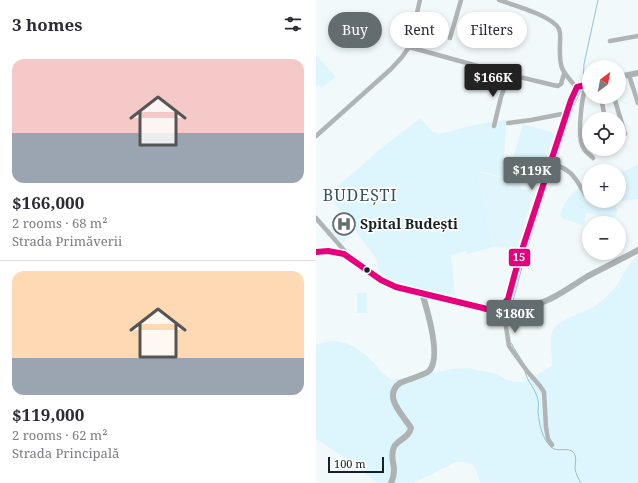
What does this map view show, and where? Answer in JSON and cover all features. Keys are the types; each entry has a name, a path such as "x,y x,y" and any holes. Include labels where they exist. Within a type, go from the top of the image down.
{"main road":[{"path":"626,76 638,73"},
{"path":"509,304 508,299 518,262 553,163 564,114 570,100 582,87"},
{"path":"316,252 334,251 350,258 387,284 401,289 495,310 509,304 537,304 552,299 587,277 638,250"},
{"path":"391,483 394,469 392,452 398,442 409,433 411,428 393,399 394,389 404,381 428,371 434,358 430,324 422,293"}],"street":[{"path":"417,12 420,0"},
{"path":"450,38 461,0"},
{"path":"413,48 509,75 558,86 561,84 564,74 559,59 560,30 556,25 537,13 499,0"},
{"path":"610,41 638,36"},
{"path":"316,136 396,65 408,48"},
{"path":"564,74 582,85"},
{"path":"494,126 501,97 509,75"},
{"path":"629,75 638,103"},
{"path":"582,95 580,135 583,149 592,158"},
{"path":"508,123 564,114"},
{"path":"553,163 563,167 572,174 582,189"},
{"path":"316,218 350,258"},
{"path":"499,308 505,320 509,346 544,392 546,428 548,439 552,445"}],"shaded area":[{"path":"316,55 336,77 322,88 316,84"},
{"path":"419,119 422,120 431,131 439,134 478,124 506,120 503,177 483,172 478,173 493,247 467,254 465,251 451,255 455,295 414,287 384,275 378,269 376,258 328,194 383,147"},
{"path":"523,124 554,133 539,185 508,176"},
{"path":"638,164 638,199 626,200 626,170"},
{"path":"479,172 521,183 520,188 534,192 517,249 493,247"},
{"path":"582,187 582,208 616,208 616,216 600,216 586,213 585,216 582,216 582,225 562,218 560,215 564,204 570,195"},
{"name":"Spital Budești","path":"345,217 354,231 343,243 332,232"},
{"path":"638,255 638,483 480,483 474,466 467,462 456,462 413,483 377,483 353,463 316,439 316,345 333,341 355,347 392,380 452,369 468,368 497,374 509,381 523,382 552,366 551,338 553,330 556,326 566,319 590,309 604,299 617,285 629,265"},
{"path":"357,293 367,293 367,313 357,313"}],"waterway":[{"path":"585,60 598,0"},
{"path":"555,162 572,109 582,88"},
{"path":"513,301 526,252 553,166"},
{"path":"508,325 508,318 512,306"},
{"path":"511,343 522,361"},
{"path":"525,371 537,396 539,421 545,440 554,449 569,450 574,453 576,459 575,471 581,483"}],"transit line":[{"name":"15","path":"316,252 328,251 344,254 381,280 396,287 490,310 499,309 508,299 518,262 571,100 577,87 582,86"}],"place":[{"name":"Spital Budești","path":"344,224"}],"district":[{"name":"BUDEȘTI","path":"360,195"}]}
